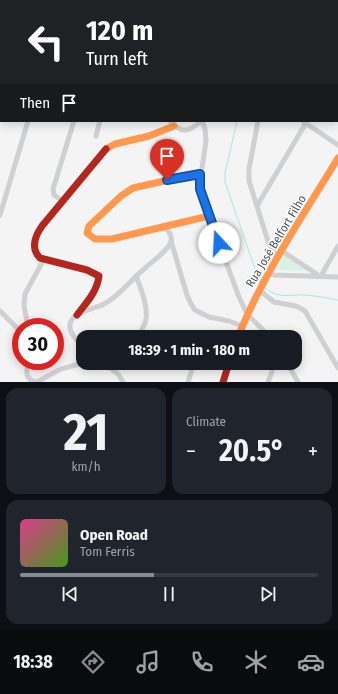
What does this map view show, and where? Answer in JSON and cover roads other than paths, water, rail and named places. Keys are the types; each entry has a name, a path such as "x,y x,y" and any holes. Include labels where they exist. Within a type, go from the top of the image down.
{"street":[{"path":"0,215 28,122"},
{"path":"64,201 54,195 53,189 74,122"},
{"path":"96,136 100,122"},
{"path":"76,338 70,326 72,320 95,289 99,281 99,276 87,270 44,259 37,255 33,247 37,234 45,222 107,148 116,144 149,136 172,123 183,130 192,128 201,122"},
{"path":"202,122 205,129 206,141 204,162 200,174 200,189 246,314 263,330"},
{"path":"258,122 248,176 250,188 268,242 278,258"},
{"path":"257,206 306,122 338,145"},
{"name":"Rua José Belfort Filho","path":"241,330 246,314 268,274 338,158"},
{"path":"200,174 133,188 121,196 89,226 87,233 95,239 107,239 209,216"},
{"path":"163,226 171,236 171,241 191,304 196,310 209,317 229,321 242,326"},
{"path":"77,315 97,307 122,291 158,256 171,241"},
{"path":"320,276 338,246"},
{"path":"282,251 320,276"},
{"path":"26,318 24,305 25,294 44,259"},
{"path":"268,274 338,277"},
{"path":"136,276 142,292 146,316 142,330"},
{"path":"259,290 274,302 296,306 305,311 338,368"},
{"path":"0,311 12,323"},
{"path":"64,368 76,365"},
{"path":"27,370 26,374 30,380 37,382 58,370"},
{"path":"113,370 118,374 123,382"},
{"path":"188,382 192,370"},
{"path":"223,382 226,370"},
{"path":"268,382 272,370"},
{"path":"291,370 298,382"}],"waterway":[{"path":"237,122 225,173 225,182 260,283"},
{"path":"264,287 275,294 284,296 306,295 338,300"}]}
